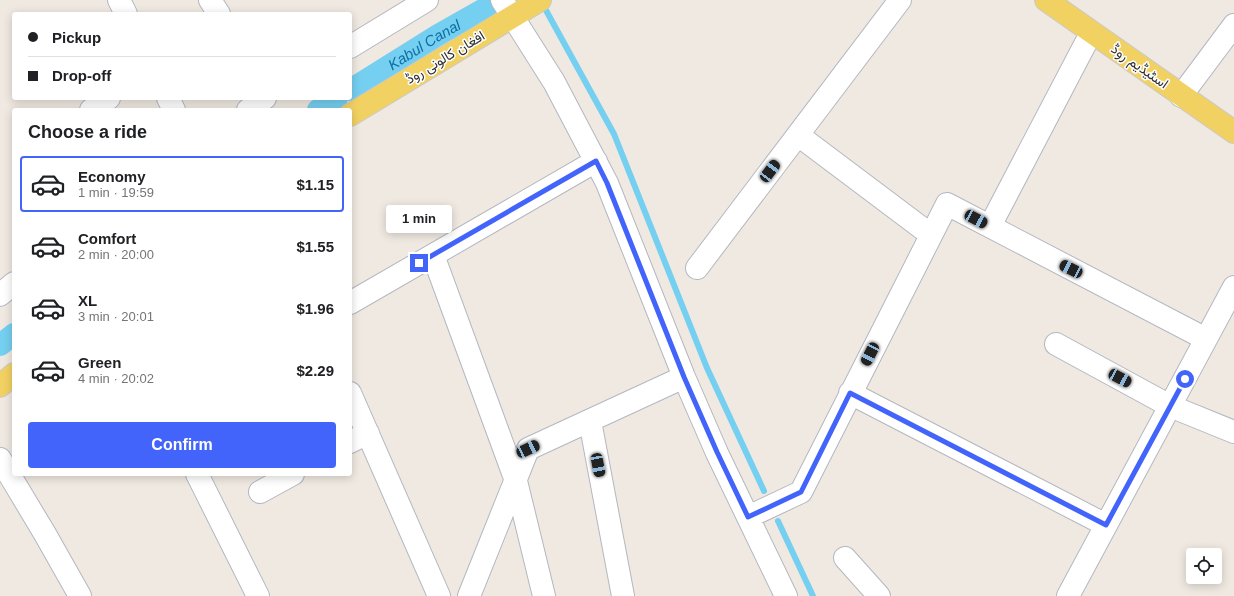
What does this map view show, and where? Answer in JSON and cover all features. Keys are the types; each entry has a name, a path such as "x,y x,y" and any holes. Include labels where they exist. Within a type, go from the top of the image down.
{"main road":[{"name":"افغان کالونی روڈ","path":"352,114 509,9 540,0"},
{"name":"اسٹیڈیم روڈ","path":"1046,0 1234,132"},
{"path":"0,386 12,376"}],"street":[{"path":"119,0 125,12"},
{"path":"210,0 218,12"},
{"path":"352,46 427,0"},
{"path":"697,268 900,0"},
{"path":"509,9 554,82 607,183 684,377 717,452 786,596"},
{"path":"1181,96 1234,25"},
{"path":"990,226 1091,32"},
{"path":"93,108 106,100"},
{"path":"251,108 262,100"},
{"path":"798,135 931,235"},
{"path":"352,302 596,161"},
{"path":"748,517 801,492 947,204 1206,339"},
{"path":"433,255 516,481 544,596"},
{"path":"0,295 12,285"},
{"path":"1068,596 1234,288"},
{"path":"1056,344 1170,406 1234,432"},
{"path":"469,596 528,449 684,377"},
{"path":"850,393 1106,525"},
{"path":"352,403 359,438 439,596"},
{"path":"590,421 623,596"},
{"path":"0,459 46,534 80,596"},
{"path":"198,476 258,596"},
{"path":"260,492 289,476"},
{"path":"845,558 879,596"}],"waterway":[{"name":"Kabul Canal","path":"352,89 438,35 500,0"},
{"path":"542,3 614,134 707,368 764,491"},
{"name":"Kabul Canal","path":"321,108 334,100"},
{"name":"Kabul Canal","path":"0,345 12,336"},
{"path":"778,521 813,596"}],"route":[{"path":"419,263 596,161 607,183 642,275 684,377 748,517 801,492 850,393 1106,525 1185,379"}]}
